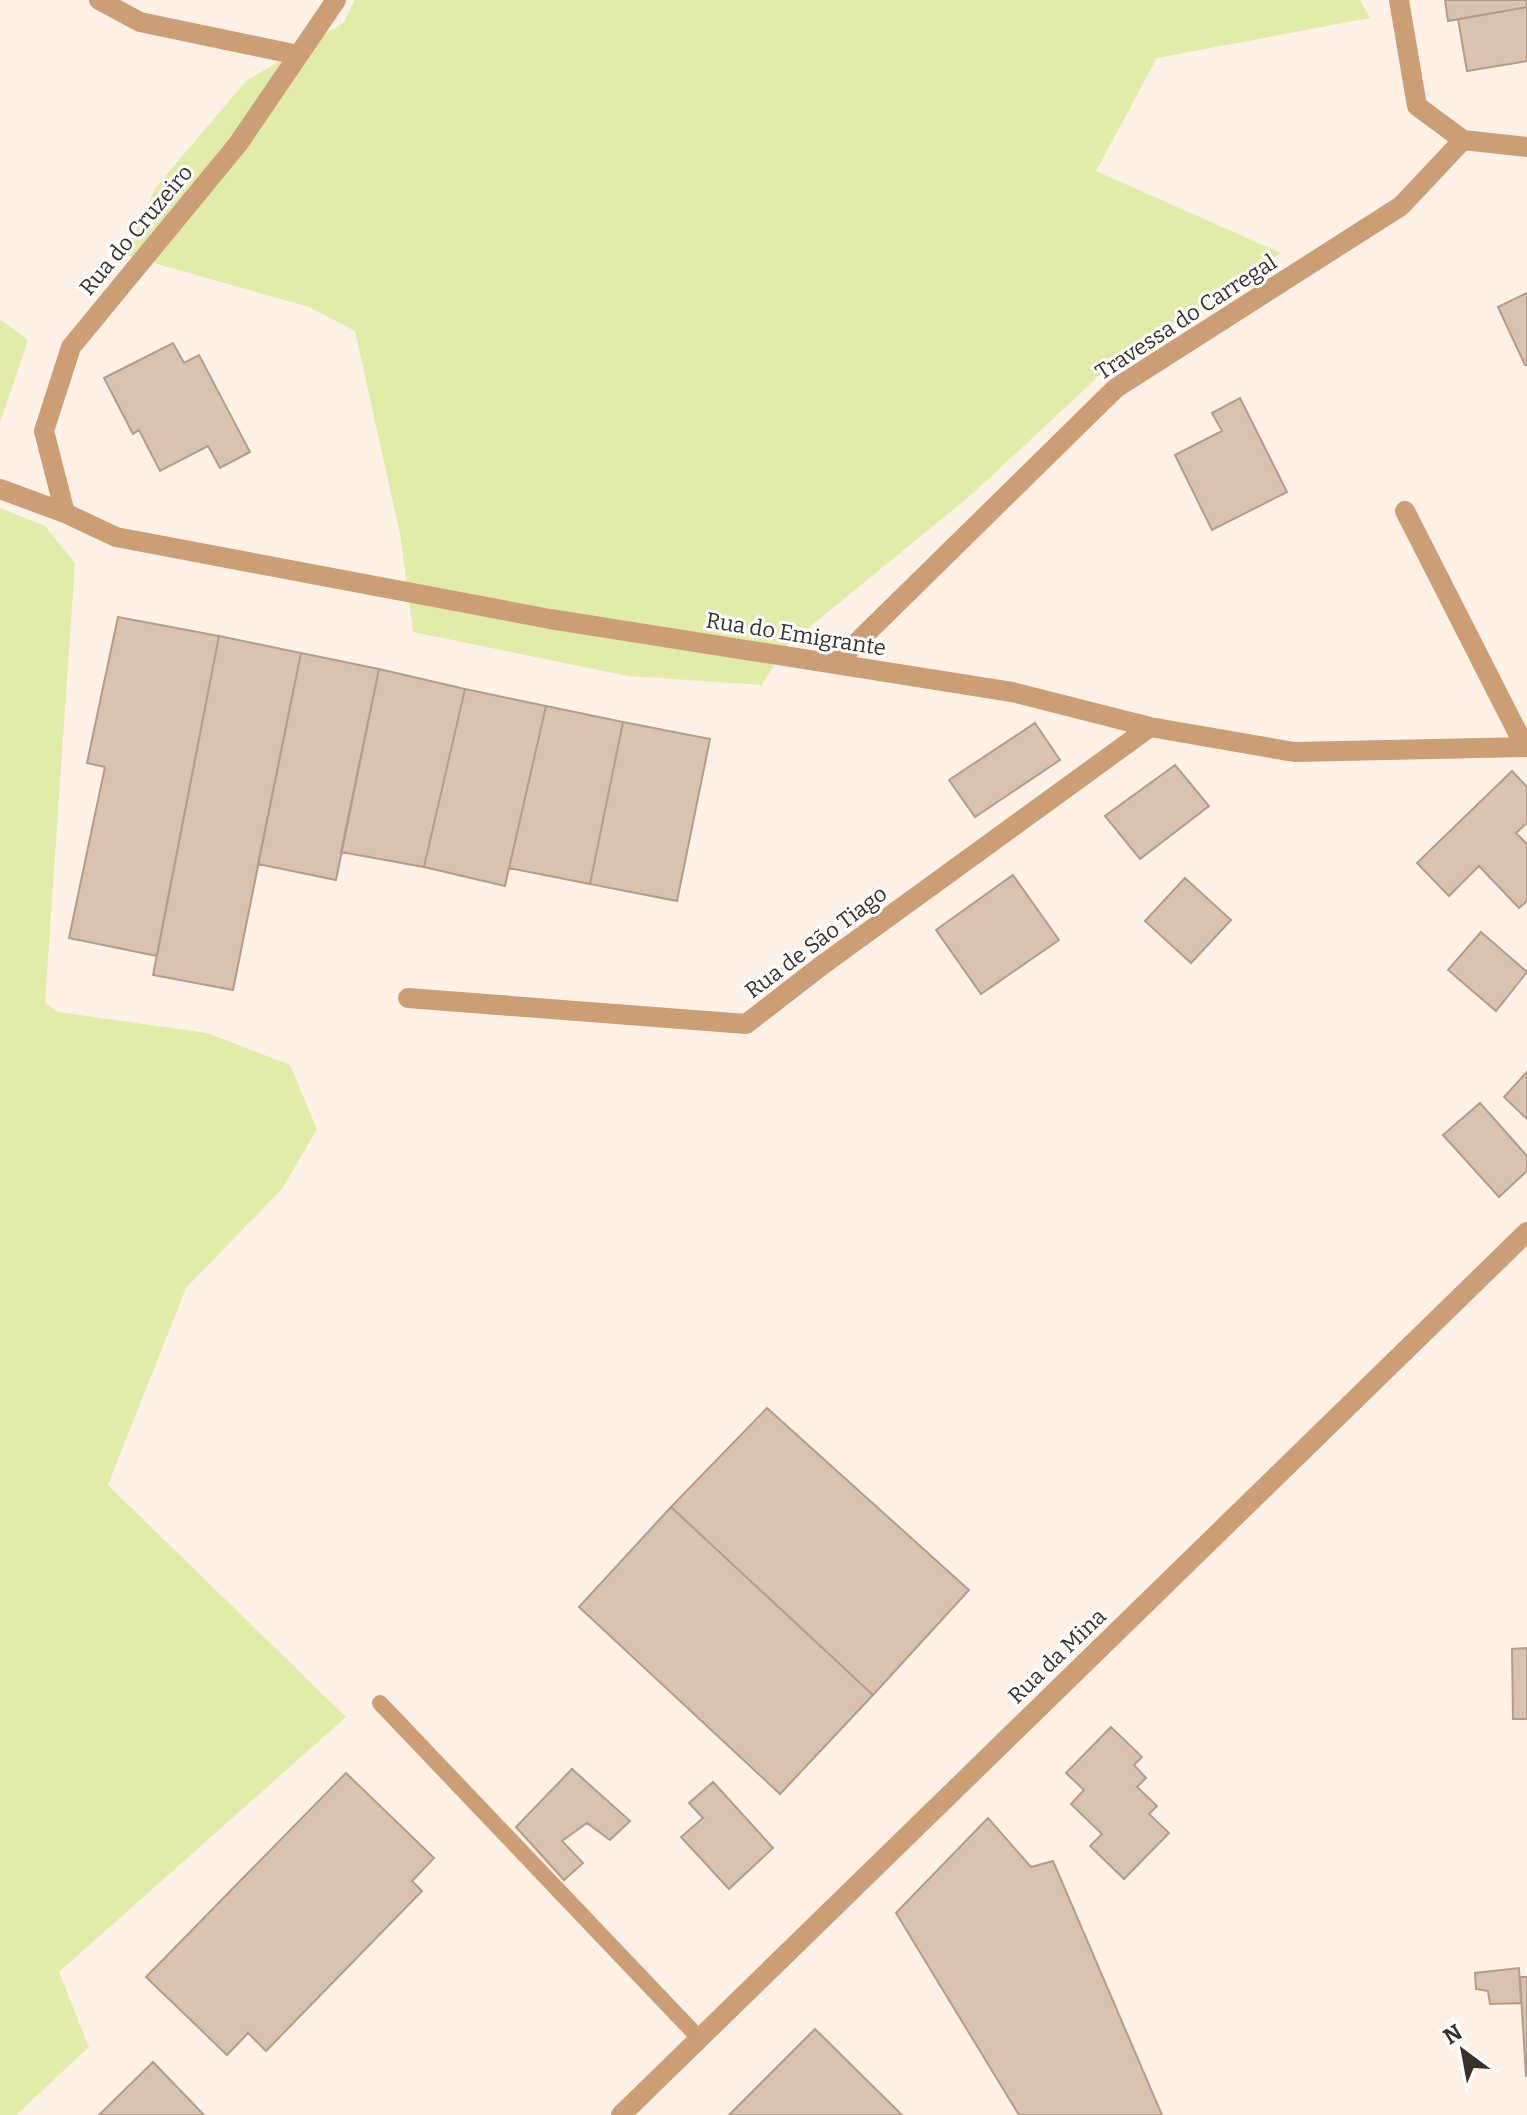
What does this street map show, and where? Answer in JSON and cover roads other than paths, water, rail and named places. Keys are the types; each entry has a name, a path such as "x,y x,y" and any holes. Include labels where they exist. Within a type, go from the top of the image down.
{"street":[{"path":"99,0 140,22 298,55"},
{"name":"Rua do Cruzeiro","path":"65,513 44,431 71,347 238,144 336,0"},
{"path":"1399,0 1417,106 1463,140 1527,147"},
{"name":"Travessa do Carregal","path":"835,664 1116,388 1401,206 1463,140"},
{"name":"Rua do Emigrante","path":"0,489 65,513 116,537 550,619 1012,692 1150,727 1294,752 1526,747"},
{"path":"1405,511 1526,747"},
{"name":"Rua de São Tiago","path":"408,998 746,1024 1150,727"},
{"name":"Rua da Mina","path":"621,2115 1527,1232"}],"lane":[{"path":"380,1703 699,2038"}]}
